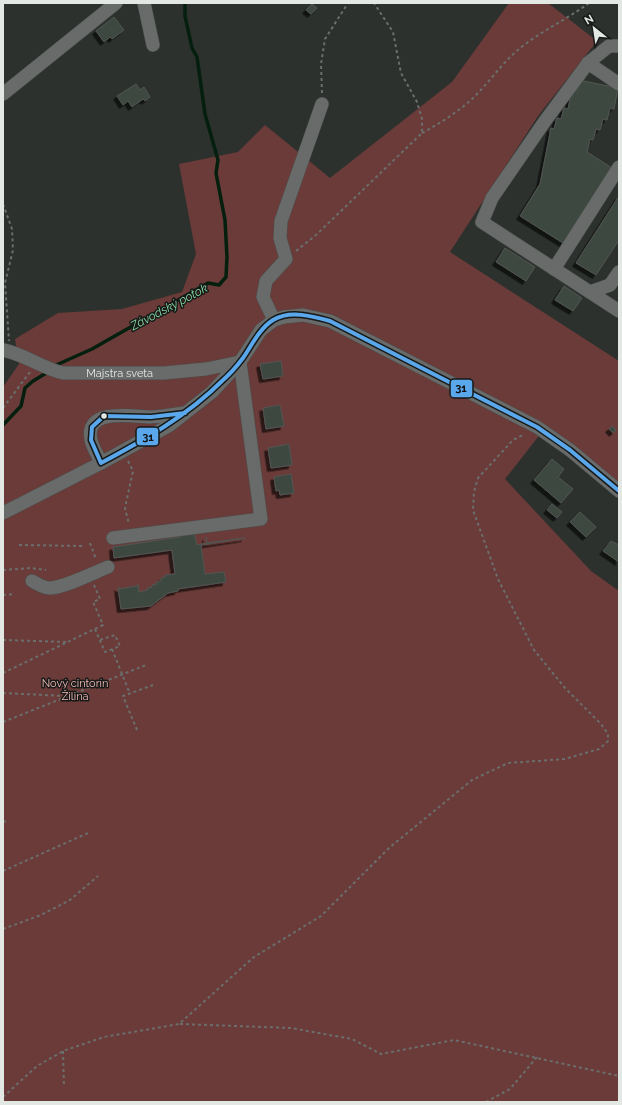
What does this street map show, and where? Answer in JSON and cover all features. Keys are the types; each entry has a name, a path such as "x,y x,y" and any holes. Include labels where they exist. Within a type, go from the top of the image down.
{"street":[{"path":"3,94 116,3"},
{"path":"144,3 153,45"},
{"path":"619,46 609,46 588,63 545,121 492,198 482,222 619,312"},
{"path":"588,63 619,84"},
{"path":"274,320 263,297 266,281 286,259 280,238 281,221 322,104"},
{"path":"554,269 619,167"},
{"path":"590,292 610,285 619,272"},
{"path":"607,303 619,299"},
{"path":"3,513 160,431 186,413 212,392 240,362 261,330 274,320 284,317 303,315 330,321 537,427 570,450 619,491"},
{"name":"Majstra sveta","path":"7,351 63,373 164,373 206,369 240,362"},
{"path":"113,538 261,519 240,362"},
{"path":"101,463 91,440 92,427 100,418 109,416 151,417 186,413"},
{"path":"32,581 40,586 50,588 99,570"}],"path":[{"path":"322,104 323,83 321,64 325,39 348,3"},
{"path":"374,3 394,32 401,74 417,102 422,118 422,133"},
{"path":"286,259 316,235 422,133 437,125 471,100 518,50 542,32 571,16 588,3"},
{"path":"3,204 13,236 13,250 5,283 7,351"},
{"path":"3,408 23,379 37,364"},
{"path":"179,1024 254,957 321,916 389,848 472,780 508,763 566,759 599,749 608,741 608,734 601,724 566,688 534,650 498,579 473,510 474,492 478,478 513,440 537,427"},
{"path":"133,471 125,508 133,535"},
{"path":"3,673 103,625 93,602 100,599 99,570 90,543"},
{"path":"19,545 84,546"},
{"path":"3,570 31,568 46,570"},
{"path":"3,595 14,594"},
{"path":"95,629 105,652 120,646 114,635 100,640"},
{"path":"3,640 68,642"},
{"path":"112,649 130,694"},
{"path":"3,722 146,665"},
{"path":"137,730 123,696 152,685"},
{"path":"3,693 66,696"},
{"path":"3,821 7,822"},
{"path":"3,871 88,833"},
{"path":"3,929 41,915 70,900 98,876"},
{"path":"3,1097 37,1066 63,1051 104,1037 179,1024 291,1028 352,1039 381,1054 454,1040 619,1076"},
{"path":"63,1051 64,1087"},
{"path":"486,1102 510,1089 537,1057"}],"green space":[{"name":"Nový cintorín Žilina","path":"509,3 548,3 597,41 538,116 450,252 619,361 619,485 542,432 505,479 591,571 619,591 619,1102 3,1102 3,387 19,364 15,339 58,313 122,309 182,292 196,254 179,164 238,152 265,125 330,178 452,82"}],"building":[{"path":"312,4 317,8 311,14 306,10"},
{"path":"114,17 124,30 112,39 110,37 104,42 96,31"},
{"path":"579,80 618,88 614,109 610,108 607,120 603,119 600,130 596,129 593,140 590,139 587,152 612,168 563,243 520,216 540,184 551,128 554,129 557,118 561,119 564,108 568,109 572,90 577,90"},
{"path":"136,84 140,90 144,87 150,97 145,101 143,99 132,107 128,101 123,105 117,96"},
{"path":"619,196 619,240 596,275 576,263"},
{"path":"505,248 535,267 526,281 496,262"},
{"path":"564,286 582,298 573,311 555,300"},
{"path":"281,361 283,376 263,379 260,364"},
{"path":"280,405 284,426 266,429 263,408"},
{"path":"612,426 616,430 613,433 609,429"},
{"path":"289,444 292,465 271,468 268,448"},
{"path":"552,459 564,469 558,477 573,489 561,503 534,480"},
{"path":"291,474 294,493 280,495 279,490 276,491 274,477"},
{"path":"552,504 562,512 557,518 547,510"},
{"path":"580,512 596,527 586,537 570,522"},
{"path":"194,532 197,545 245,538 201,545 205,574 224,572 226,582 178,589 178,591 168,593 151,606 121,609 118,587 119,589 137,586 138,584 139,592 148,590 147,588 157,584 156,582 161,581 161,578 165,577 165,575 175,574 172,550 114,558 113,547 180,537 185,534 186,536"},
{"path":"611,541 619,545 619,562 603,551"}],"waterway":[{"name":"Závodský potok","path":"54,366 92,349 208,283 219,285 226,277 227,257 225,220 216,173 218,160 205,114 197,57 192,48 185,16 185,3"},
{"path":"3,425 21,406 25,388 48,372"}],"transit line":[{"name":"31","path":"185,413 151,417 104,416 92,427 91,440 101,463 133,445 180,416 194,405 209,394 236,367 260,333 273,320 287,315 309,316 330,321 537,427 570,450 619,491"}]}
